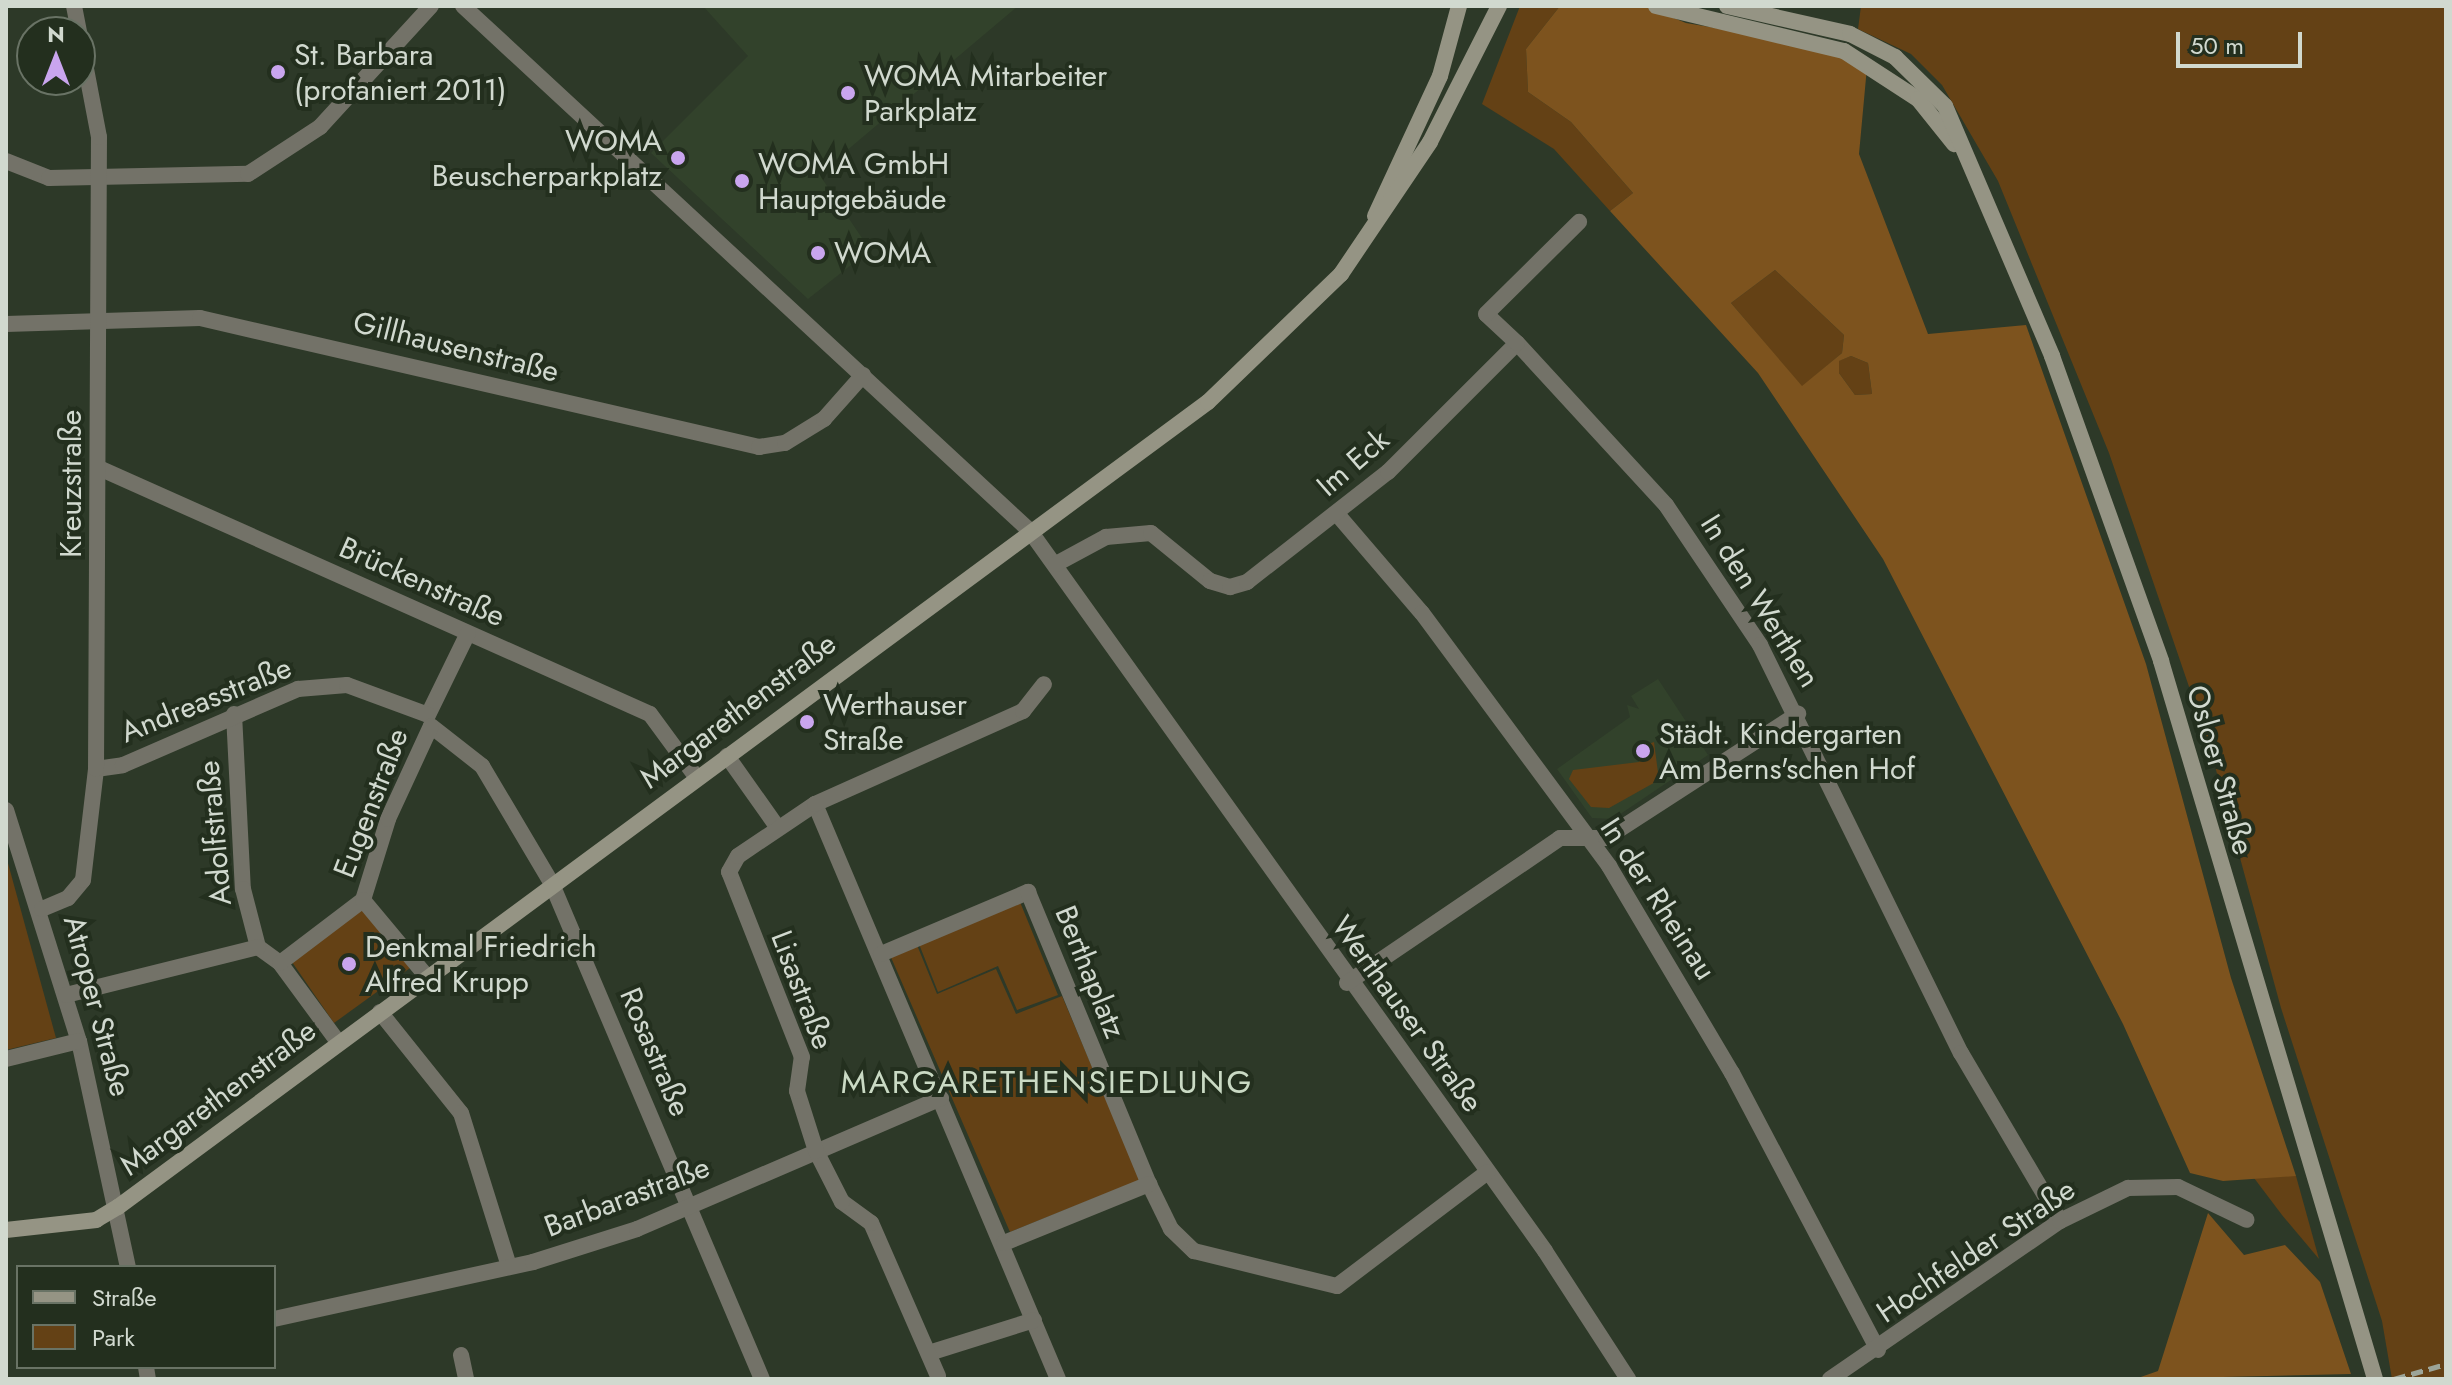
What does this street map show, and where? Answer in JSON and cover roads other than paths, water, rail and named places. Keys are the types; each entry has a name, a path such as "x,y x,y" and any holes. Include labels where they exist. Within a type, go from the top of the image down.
{"main road":[{"name":"Margarethenstraße","path":"1366,235 1440,76 1459,6"},
{"name":"Margarethenstraße","path":"6,1230 96,1220 118,1207 428,978 551,882 697,778 1030,531 1272,347 1341,274 1430,142 1499,6"},
{"name":"Osloer Straße","path":"1656,6 1721,26 1799,37 1868,62 1918,99 1981,186"},
{"name":"Osloer Straße","path":"1727,6 1850,34 1895,57 1945,106 2052,356 2161,661 2375,1379"}],"street":[{"path":"6,161 28,175 99,180 248,174 320,127 431,6"},
{"name":"Werthauser Straße","path":"463,6 1030,531 1347,983 1488,1172 1628,1379"},
{"name":"Kreuzstraße","path":"42,909 68,898 83,880 96,769 99,180 88,96"},
{"path":"1517,343 1486,314 1579,222"},
{"name":"Gillhausenstraße","path":"6,324 200,318 759,447 785,443 824,419 863,375"},
{"name":"Im Eck","path":"1056,564 1106,537 1151,533 1210,581 1230,587 1337,514 1517,343"},
{"name":"In den Werthen","path":"1517,343 1666,505 1798,714 1907,948 2060,1221"},
{"name":"Brückenstraße","path":"99,468 650,714 697,778"},
{"name":"In der Rheinau","path":"1337,514 1422,613 1585,836 1670,963 1878,1350"},
{"name":"Eugenstraße","path":"363,900 388,819 468,633"},
{"name":"Lisastraße","path":"938,1376 871,1223 842,1202 816,1151 797,1091 802,1057 730,886 738,856 815,804 1023,711 1044,684"},
{"name":"Andreasstraße","path":"96,769 123,765 234,714 298,689 347,685 429,721 482,766 551,882"},
{"name":"Adolfstraße","path":"234,714 243,889 258,947"},
{"path":"1347,983 1560,838 1606,838 1798,714"},
{"path":"727,756 778,828"},
{"path":"815,804 1004,1243 1058,1379"},
{"name":"Atroper Straße","path":"6,810 42,909 79,1041 118,1207 128,1265"},
{"name":"Rosastraße","path":"551,882 762,1379"},
{"name":"Berthaplatz","path":"881,954 1028,892 1149,1184"},
{"path":"280,963 363,900 428,978"},
{"path":"66,995 258,947 280,963 338,1042"},
{"path":"380,1012 461,1113 508,1263"},
{"path":"6,1059 79,1041"},
{"name":"Barbarastraße","path":"276,1319 637,1229 941,1098"},
{"path":"1004,1243 1149,1184 1171,1229 1194,1251 1337,1286 1488,1172"},
{"name":"Hochfelder Straße","path":"1830,1379 1878,1350 2060,1221 2152,1183 2178,1187 2247,1220"},
{"path":"929,1353 1034,1320"},
{"path":"461,1355 466,1379"}],"railway":[{"path":"2394,1379 2446,1364"}],"place":[{"name":"St. Barbara (profaniert 2011)","path":"278,72"},
{"name":"WOMA Mitarbeiter Parkplatz","path":"848,93"},
{"name":"WOMA Beuscherparkplatz","path":"678,158"},
{"name":"WOMA GmbH Hauptgebäude","path":"742,181"},
{"name":"WOMA","path":"818,253"},
{"name":"Werthauser Straße","path":"807,722"},
{"name":"Städt. Kindergarten Am Berns'schen Hof","path":"1643,751"},
{"name":"Denkmal Friedrich Alfred Krupp","path":"349,964"}],"district":[{"name":"MARGARETHENSIEDLUNG","path":"1047,1082"}]}
